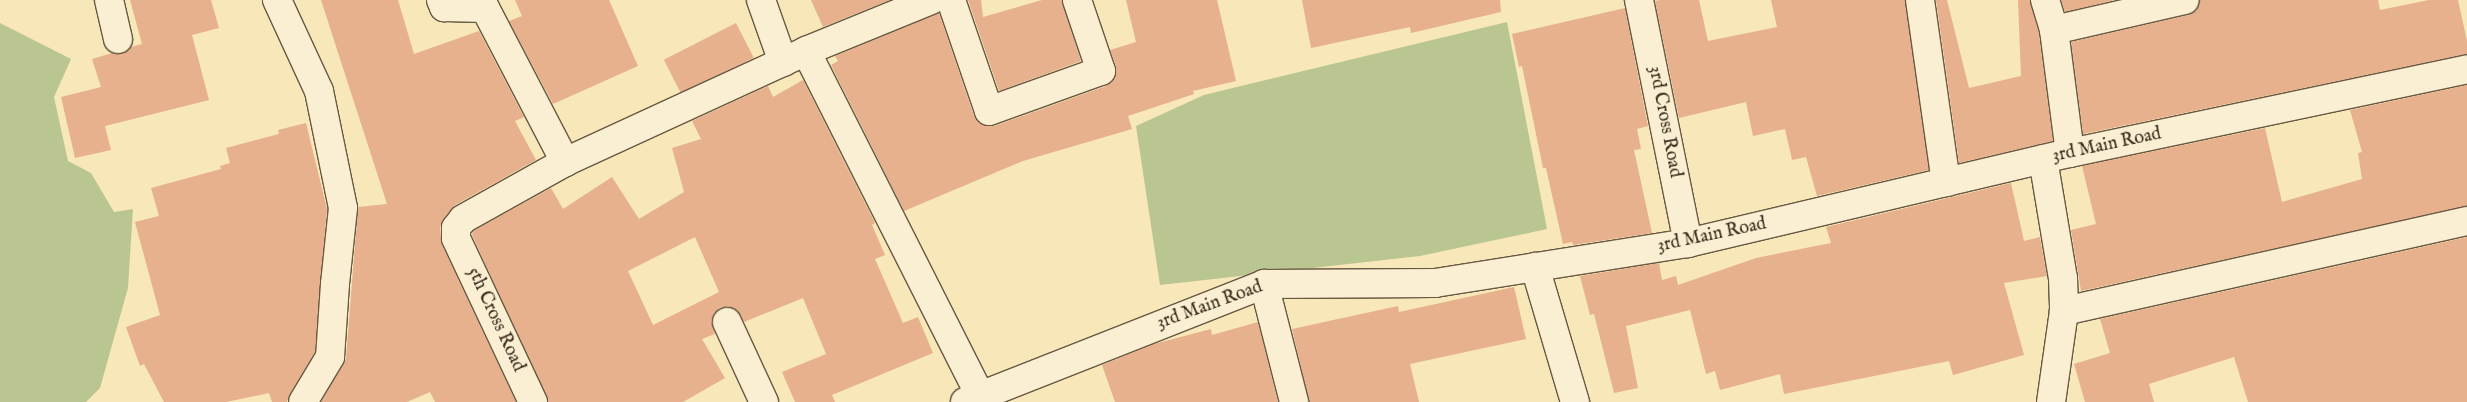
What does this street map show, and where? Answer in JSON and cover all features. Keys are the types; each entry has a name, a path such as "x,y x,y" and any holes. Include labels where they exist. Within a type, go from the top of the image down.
{"street":[{"path":"109,0 118,38"},
{"path":"277,0 319,91 343,208 334,284 330,357 303,402"},
{"path":"441,0 444,7 485,8 565,162 794,57 930,0"},
{"path":"761,0 794,57 976,400"},
{"path":"951,0 989,111 1101,71 1077,0"},
{"name":"3rd Cross Road","path":"1639,0 1688,243"},
{"path":"1920,0 1946,182"},
{"path":"2045,0 2054,30 2070,153"},
{"path":"2054,30 2185,0"},
{"name":"3rd Main Road","path":"976,400 1264,284 1435,283 1688,243 2043,159 2467,69"},
{"path":"2043,159 2063,278 2064,311 2051,402"},
{"name":"5th Cross Road","path":"533,402 456,238 456,228 463,219 565,162"},
{"path":"2064,311 2467,221"},
{"path":"1535,267 1575,402"},
{"path":"1264,284 1294,402"},
{"path":"727,322 764,402"}],"green space":[{"path":"1507,22 1547,229 1420,256 1160,285 1136,126 1204,95"},
{"path":"0,23 71,59 54,97 68,161 91,173 114,212 133,209 128,288 100,388 86,402 0,402"}],"building":[{"path":"130,0 211,0 219,28 192,35 209,100 105,126 111,150 75,158 61,97 101,87 92,59 112,53 122,54 131,47 142,44"},
{"path":"321,0 398,0 414,54 479,31 524,117 515,121 536,160 455,205 444,218 440,228 442,245 516,402 435,402 430,392 407,402 321,402 346,358 358,207 387,204"},
{"path":"515,0 609,0 638,66 553,104 509,21 522,16"},
{"path":"811,0 890,0 823,27"},
{"path":"968,0 981,0 983,17 1042,0 1062,0 1081,61 999,91"},
{"path":"1126,0 1217,0 1236,81 1193,91 1194,94 1128,116 1132,129 1023,161 904,211 831,65 838,61 835,56 939,13 974,116 979,123 994,126 1106,86 1112,82 1116,74 1116,66 1110,50 1136,42"},
{"path":"1302,0 1500,0 1501,12 1411,33 1410,27 1311,48"},
{"path":"1699,0 1708,41 1777,27 1771,0 1905,0 1929,170 1817,196 1806,157 1792,160 1785,129 1753,136 1746,102 1679,118 1655,1"},
{"path":"1936,0 1947,0 1969,88 2021,76 2018,0 2030,0 2039,33 2053,141 1959,163"},
{"path":"2061,0 2115,0 2065,12"},
{"path":"2200,0 2378,0 2380,10 2429,0 2458,0 2467,41 2467,54 2083,134 2071,42 2188,15 2196,11"},
{"path":"1625,8 1648,126 1637,129 1641,149 1634,150 1652,233 1573,245 1572,242 1563,244 1546,168 1543,168 1522,66 1519,67 1512,34"},
{"path":"736,23 754,58 682,95 664,60"},
{"path":"803,80 875,223 872,225 885,255 875,259 903,323 918,317 933,353 832,395 835,402 795,402 782,372 826,354 803,298 744,322 736,310 728,306 720,308 714,313 711,321 715,334 702,339 725,378 683,402 548,402 472,235 473,231 551,188 563,209 612,177 639,219 684,192 672,148 701,139 692,121 768,86 773,97","holes":["695,237 719,292 653,325 628,271"]},
{"path":"2467,85 2467,206 2081,291 2071,230 2096,224 2082,166 2265,128 2282,202 2362,179 2358,153 2362,152 2350,110"},
{"path":"306,123 327,209 315,352 287,402 272,402 269,393 226,402 164,402 144,364 140,366 126,327 160,315 135,222 159,216 151,188 221,169 220,166 230,163 226,148 279,134 278,130"},
{"path":"2011,183 2024,241 2040,237 2047,276 2004,283 2024,355 1953,375 1949,361 1784,394 1780,374 1720,390 1715,371 1706,374 1690,310 1626,326 1638,388 1614,393 1594,314 1590,315 1580,276 1659,263 1662,280 1676,276 1678,285 1756,258 1831,243 1826,227"},
{"path":"2467,237 2467,402 2248,402 2234,357 2149,384 2154,402 2085,402 2074,364 2110,353 2100,319"},
{"path":"1514,287 1526,339 1410,364 1419,402 1309,402 1292,329 1398,306 1399,312"},
{"path":"1258,322 1278,402 1115,402 1102,365 1154,344 1211,329 1212,335"}]}
